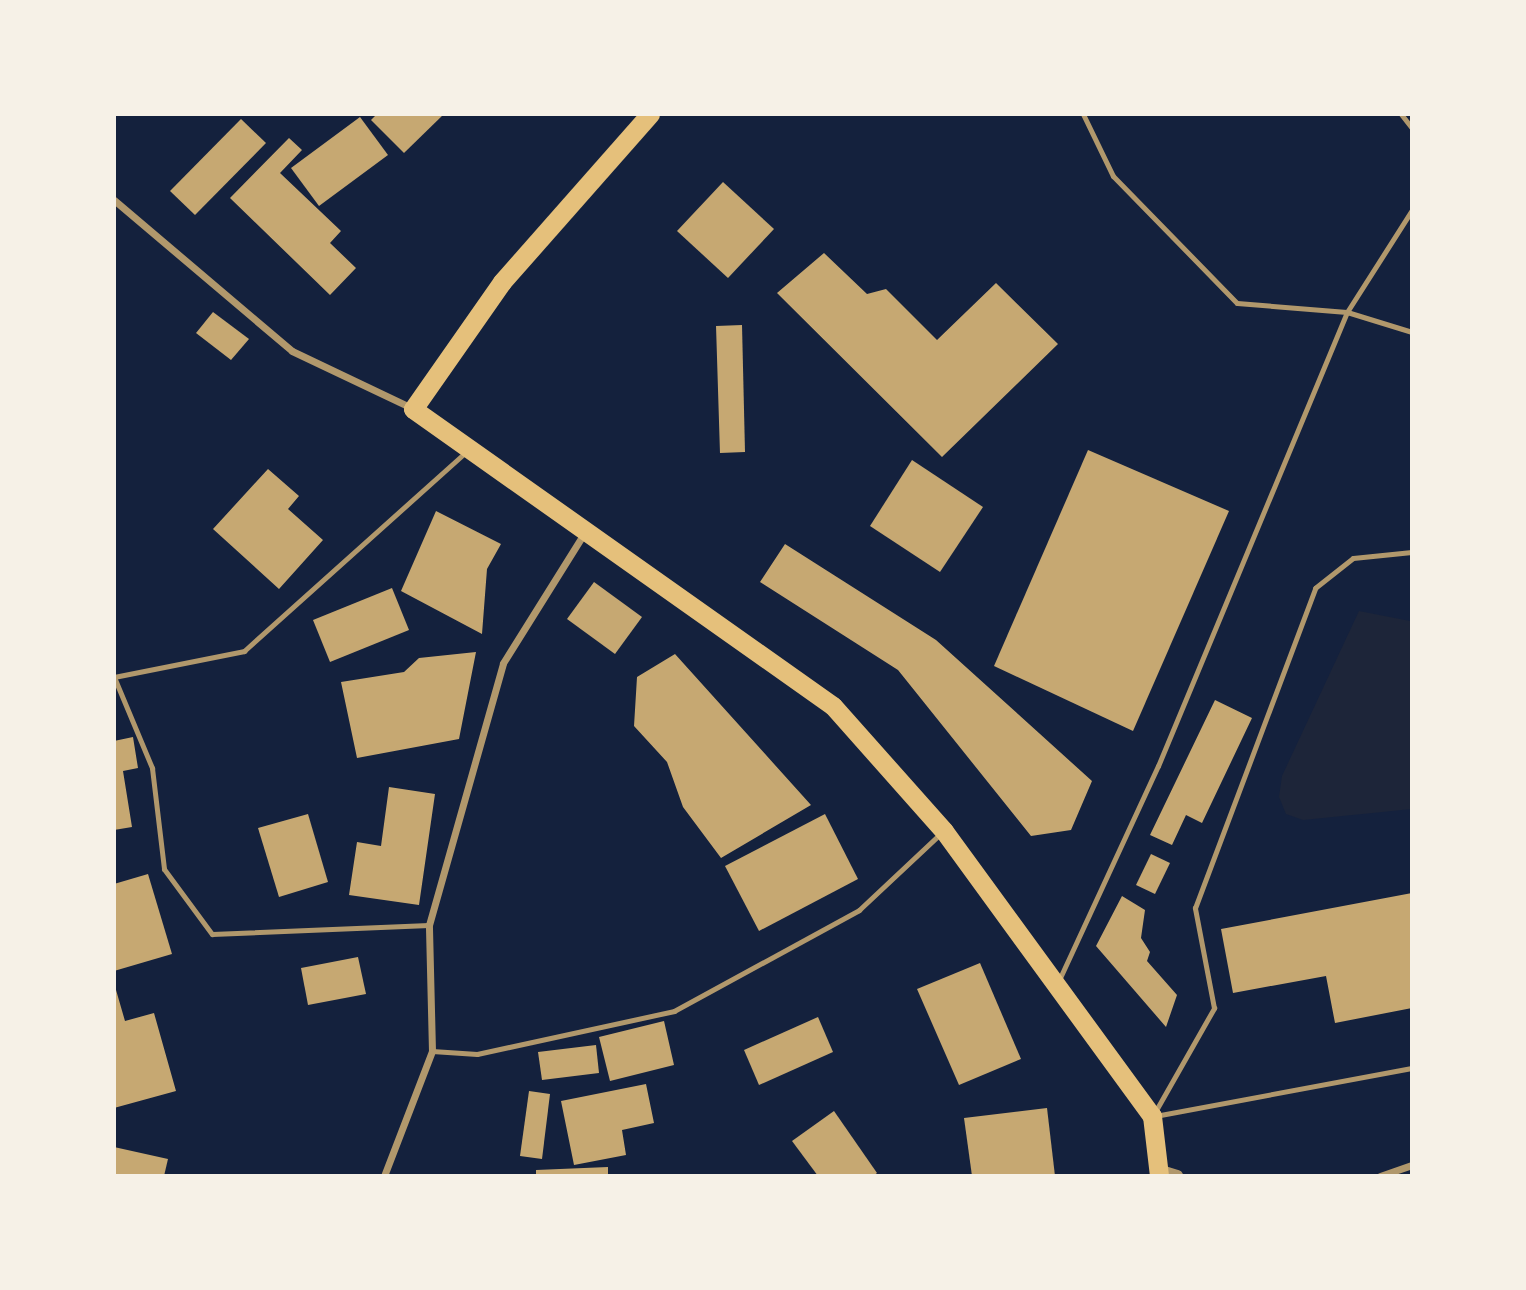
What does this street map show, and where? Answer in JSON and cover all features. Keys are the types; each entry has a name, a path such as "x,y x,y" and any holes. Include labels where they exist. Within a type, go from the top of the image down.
{"highway":[{"path":"650,114 502,282 413,409 833,706 944,831 1152,1116 1165,1175"}],"street":[{"path":"114,200 292,351 413,409"},
{"path":"384,1176 432,1051 429,925 503,663 585,531"},
{"path":"1381,1176 1412,1165"}],"lane":[{"path":"1083,114 1113,176 1237,303 1347,312 1412,332"},
{"path":"1401,114 1412,128"},
{"path":"1056,986 1158,766 1347,312 1412,210"},
{"path":"429,925 212,934 164,869 152,768 114,677 244,651 468,450"},
{"path":"1152,1116 1214,1008 1195,908 1315,588 1353,558 1405,548 1412,552"},
{"path":"432,1051 477,1054 674,1011 859,910 944,831"},
{"path":"1152,1116 1412,1068"}],"shaded area":[{"path":"1359,611 1410,621 1412,809 1303,820 1286,814 1279,797 1282,776"}],"building":[{"path":"377,114 444,114 404,153 371,120"},
{"path":"360,117 388,155 319,206 291,168"},
{"path":"241,119 266,143 195,215 170,191"},
{"path":"289,138 302,150 280,173 341,231 330,243 356,268 330,295 230,198"},
{"path":"723,182 774,229 728,278 677,231"},
{"path":"824,253 867,294 886,289 937,340 996,283 1058,344 942,457 777,293"},
{"path":"213,312 249,339 231,360 196,333"},
{"path":"742,325 745,452 720,453 716,326"},
{"path":"1088,450 1229,511 1133,731 994,666"},
{"path":"912,460 983,507 940,572 870,526"},
{"path":"268,469 299,496 288,509 323,540 279,589 213,529"},
{"path":"436,511 501,544 487,569 482,634 401,591"},
{"path":"785,544 936,640 1092,781 1071,830 1031,836 898,670 760,582"},
{"path":"594,582 642,617 615,654 567,619"},
{"path":"392,588 409,630 330,662 313,620"},
{"path":"476,652 459,739 357,758 341,682 404,672 419,658"},
{"path":"675,654 811,805 721,858 683,807 667,762 634,726 637,677"},
{"path":"1215,700 1252,718 1202,823 1186,815 1172,845 1150,835"},
{"path":"133,737 138,768 123,771 132,827 114,830 114,741"},
{"path":"389,787 435,794 419,905 349,895 357,842 381,846"},
{"path":"308,814 328,882 279,897 258,828"},
{"path":"825,814 858,879 759,931 725,866"},
{"path":"1151,854 1170,863 1155,894 1136,885"},
{"path":"148,874 172,954 114,971 114,884"},
{"path":"1412,893 1412,1008 1335,1023 1326,976 1233,993 1221,929"},
{"path":"1122,896 1145,910 1141,938 1150,952 1147,961 1177,995 1166,1027 1096,946"},
{"path":"358,957 366,994 308,1005 301,968"},
{"path":"980,963 1021,1059 959,1085 917,989"},
{"path":"114,983 125,1021 154,1013 176,1091 114,1108"},
{"path":"818,1017 833,1052 759,1085 744,1050"},
{"path":"664,1021 674,1065 610,1081 599,1037"},
{"path":"596,1045 599,1073 542,1080 538,1052"},
{"path":"646,1084 654,1123 622,1130 626,1155 574,1165 561,1101"},
{"path":"529,1091 550,1094 542,1159 520,1156"},
{"path":"1047,1108 1055,1176 972,1176 964,1118"},
{"path":"834,1111 877,1173 873,1176 818,1176 792,1141"},
{"path":"114,1147 168,1159 164,1176 114,1176"},
{"path":"608,1167 608,1176 536,1176 536,1170"}]}
